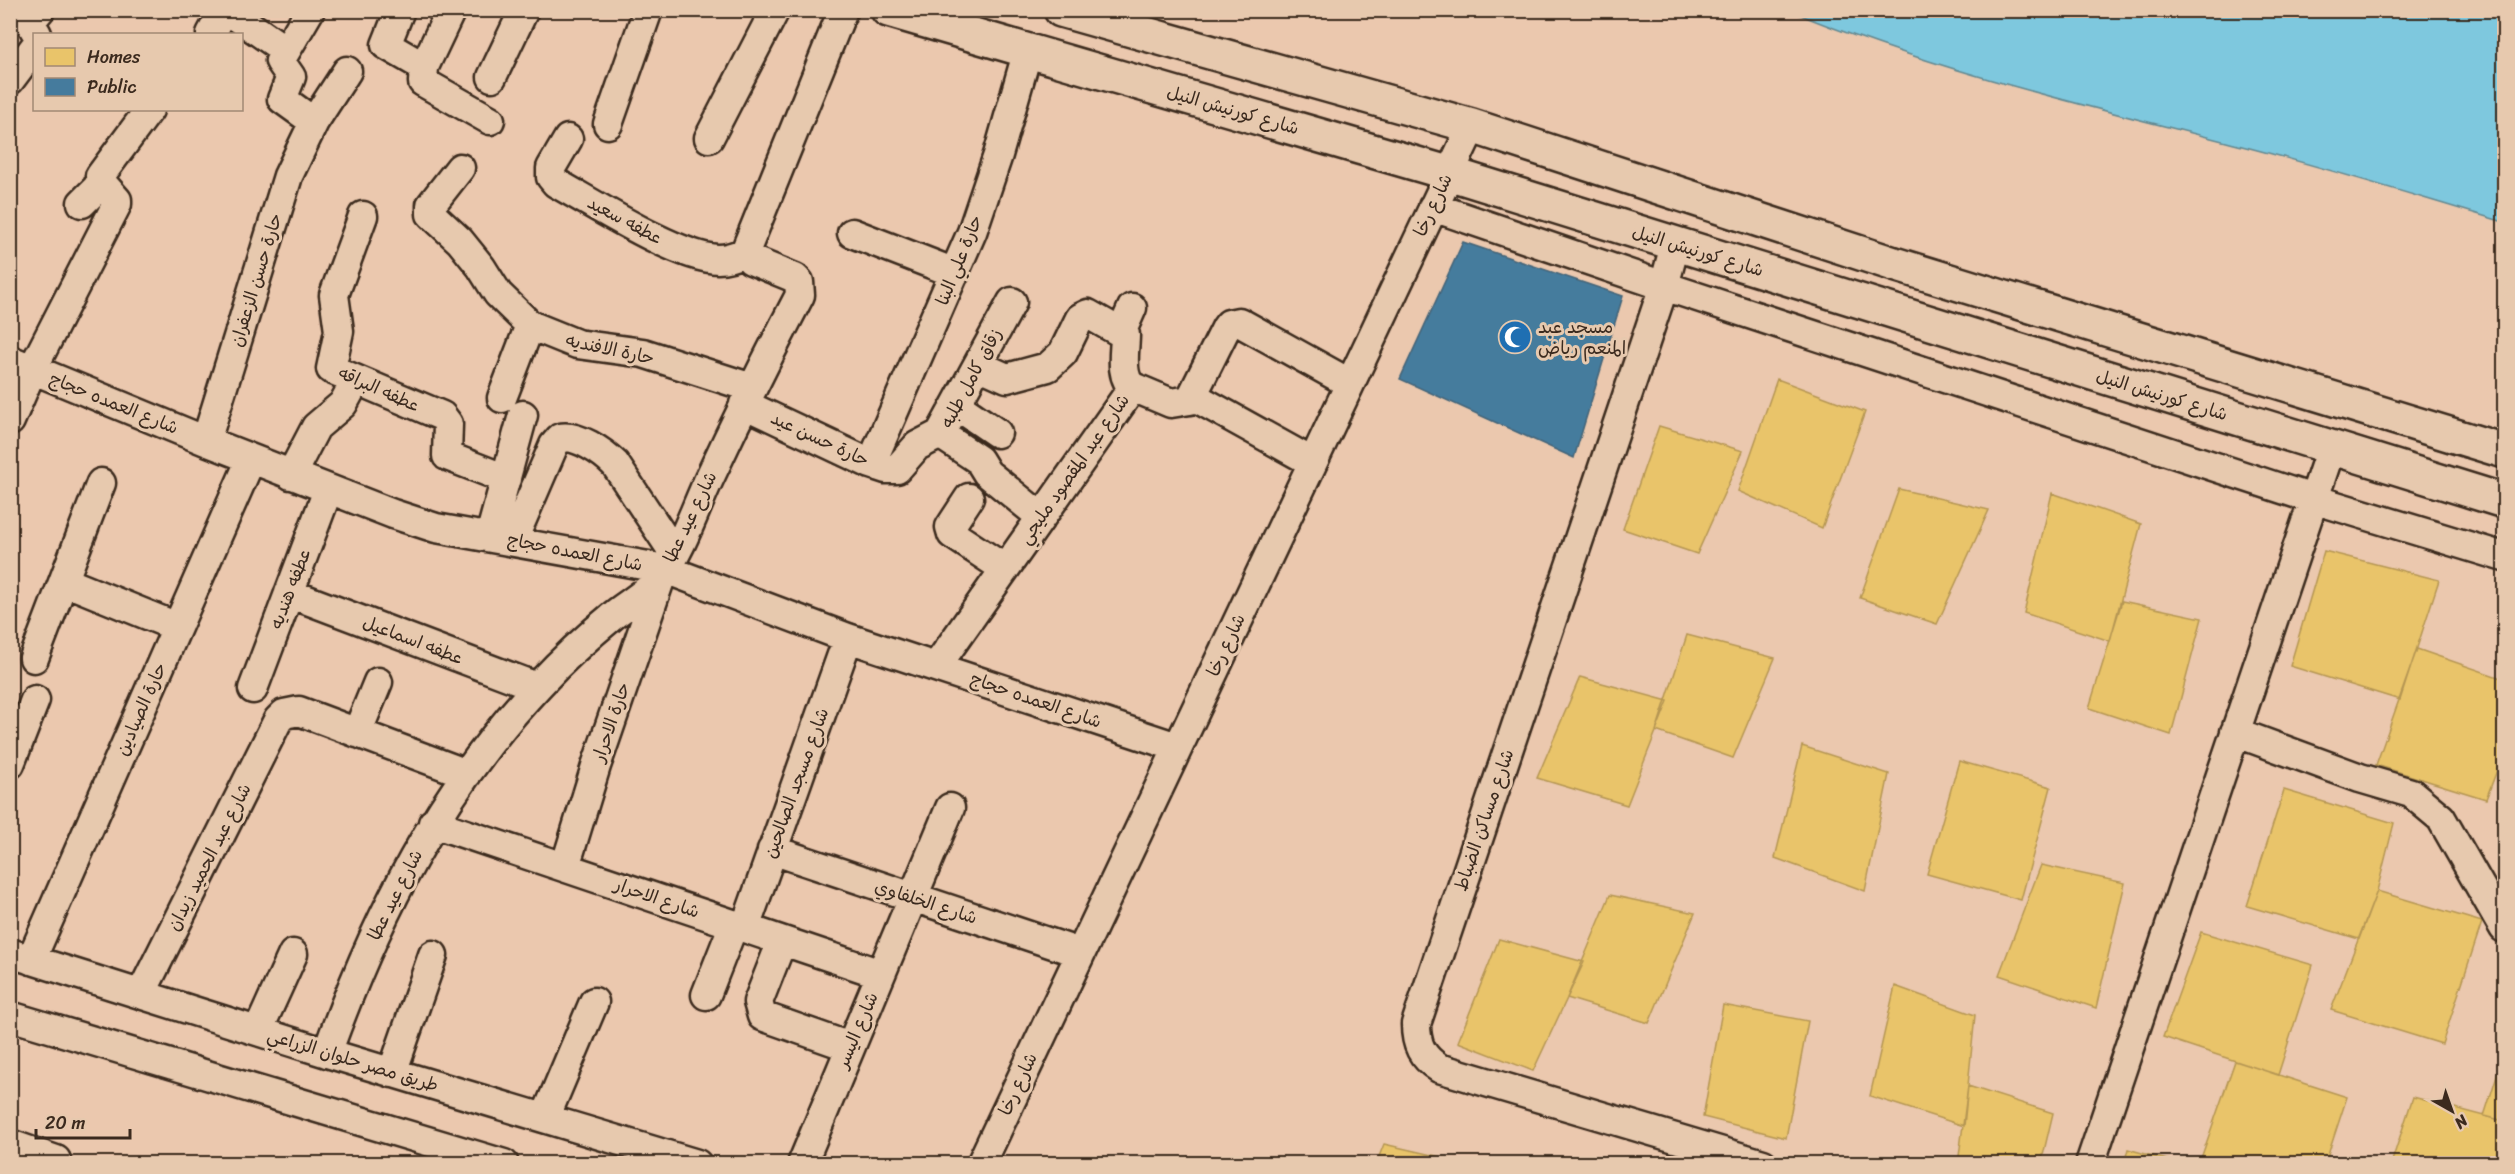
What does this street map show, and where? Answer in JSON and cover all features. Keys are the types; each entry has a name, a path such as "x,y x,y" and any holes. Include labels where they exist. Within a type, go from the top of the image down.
{"highway":[{"name":"شارع كورنيش النيل","path":"888,10 1448,173 2505,501"},
{"path":"1061,10 1472,126 1893,264 2505,451"},
{"path":"1880,308 1893,264"}],"street":[{"path":"37,33 30,22 40,10"},
{"path":"212,33 225,10 285,50"},
{"path":"310,10 280,61 291,77 282,99 314,122"},
{"path":"400,10 386,45 424,67"},
{"path":"452,10 424,67 423,82 428,87 490,120"},
{"path":"492,77 524,10"},
{"path":"608,124 648,10"},
{"path":"709,138 775,10"},
{"path":"745,252 843,10"},
{"path":"10,80 33,49"},
{"name":"حارة علي البنا","path":"884,466 998,155 1028,50"},
{"name":"حارة حسن الزعفران","path":"206,441 288,176 314,122 347,71"},
{"path":"10,422 21,365 117,204 115,196 102,183 100,176 148,111"},
{"name":"شارع رخا","path":"981,1164 1472,126"},
{"name":"عطفه سعيد","path":"568,139 550,172 556,183 655,238 705,257 732,257 745,252"},
{"name":"حارة الافنديه","path":"460,168 431,205 430,214 460,241 481,267 498,294 530,325 638,365 748,396"},
{"path":"82,203 102,183"},
{"path":"1433,207 1664,286 2313,499 2505,557"},
{"name":"عطفه البراقه","path":"363,216 333,295 339,331 330,364 335,371 442,416 448,424 447,456 506,479"},
{"path":"852,233 955,273"},
{"name":"شارع مساكن الضباط","path":"1675,245 1664,286 1419,1013 1416,1038 1419,1050 1428,1061 1439,1068 1763,1164"},
{"name":"شارع عيد عطا","path":"327,1053 356,974 387,906 434,823 467,774 537,687 578,644 667,566 748,396 800,295 800,288 795,278 751,260 745,252"},
{"name":"زقاق كامل طلبه","path":"884,466 940,434 1012,302"},
{"path":"978,365 1007,378 1048,367 1059,359 1080,318 1088,314 1127,320 1126,379 1133,387"},
{"path":"1312,462 1193,396 1226,328 1234,322 1244,324 1349,383"},
{"path":"502,538 513,406 530,325"},
{"name":"شارع العمده حجاج","path":"21,365 328,490 436,528 667,566 848,638 1177,747"},
{"path":"291,475 316,427 343,404 356,380"},
{"name":"شارع عبد المقصود مليجي","path":"936,667 1133,387 1171,403 1185,402 1193,396"},
{"name":"حارة حسن عيد","path":"748,396 884,466"},
{"path":"956,405 997,433"},
{"path":"940,434 979,460 987,473 1041,517"},
{"path":"502,538 554,445 560,438 569,437 602,453 615,464 667,566"},
{"path":"2090,1164 2331,448"},
{"name":"حارة الصيادين","path":"17,960 177,627 251,459"},
{"path":"34,658 101,483"},
{"name":"عطفه هنديه","path":"253,689 328,490"},
{"path":"969,498 952,523 951,530 1005,569"},
{"name":"حارة الاحرار","path":"565,867 596,766 667,566"},
{"path":"64,581 177,627"},
{"name":"عطفه اسماعيل","path":"289,593 537,687"},
{"name":"شارع مسجد الصالحين","path":"706,995 772,850 848,638"},
{"path":"378,682 357,733 467,774"},
{"path":"10,764 35,700"},
{"name":"شارع عبد الحميد زيدان","path":"141,994 278,720 284,714 299,711 357,733"},
{"path":"2235,732 2360,778 2411,793 2441,818 2505,927"},
{"name":"شارع اليسر","path":"802,1164 950,808"},
{"name":"شارع الاحرار","path":"434,823 881,974"},
{"name":"شارع الخلفاوي","path":"772,850 1080,953"},
{"path":"782,941 758,1002 762,1016 850,1047"},
{"path":"258,1031 292,954"},
{"path":"392,1072 433,955"},
{"name":"طريق مصر حلوان الزراعي","path":"17,960 141,994 327,1053 697,1164"},
{"path":"545,1118 594,1002"},
{"path":"10,1016 504,1164"},
{"path":"10,1144 56,1160"}],"water":[{"path":"1791,11 2504,11 2504,222 2305,163 2012,86 1900,52"}],"building: Homes":[{"path":"1777,379 1865,412 1822,528 1738,491"},
{"path":"1659,426 1743,451 1697,554 1623,529"},
{"path":"1899,489 1989,510 1937,624 1860,598"},
{"path":"2052,493 2141,524 2110,641 2024,613"},
{"path":"2324,551 2439,580 2400,700 2290,666"},
{"path":"2122,601 2202,618 2171,735 2089,708"},
{"path":"1687,635 1775,658 1733,758 1656,731"},
{"path":"2417,649 2504,679 2504,752 2486,799 2376,765"},
{"path":"1580,677 1668,701 1627,805 1537,778"},
{"path":"1802,746 1889,774 1865,891 1775,858"},
{"path":"1959,761 2051,787 2021,900 1927,874"},
{"path":"2284,790 2394,823 2377,891 2359,939 2247,906"},
{"path":"2041,865 2125,883 2096,1008 1999,975"},
{"path":"2377,891 2482,922 2442,1044 2331,1010"},
{"path":"1610,895 1695,913 1649,1023 1567,998"},
{"path":"2201,932 2313,965 2278,1075 2163,1037"},
{"path":"1499,939 1584,962 1533,1071 1458,1042"},
{"path":"1895,986 1975,1015 1964,1126 1870,1096"},
{"path":"1723,1005 1808,1021 1786,1138 1703,1117"},
{"path":"2504,1053 2504,1121 2484,1116"},
{"path":"2235,1061 2347,1097 2325,1164 2199,1164"},
{"path":"1968,1086 2053,1113 2041,1164 1958,1164"},
{"path":"2413,1097 2504,1121 2504,1164 2391,1164"},
{"path":"1384,1144 1471,1164 1376,1164"},
{"path":"2128,1149 2181,1164 2124,1164"}],"building: Public":[{"name":"مسجد عبد المنعم رياض","path":"1463,242 1623,296 1574,458 1400,379"}],"place":[{"name":"مسجد عبد المنعم رياض","path":"1515,337"}]}
